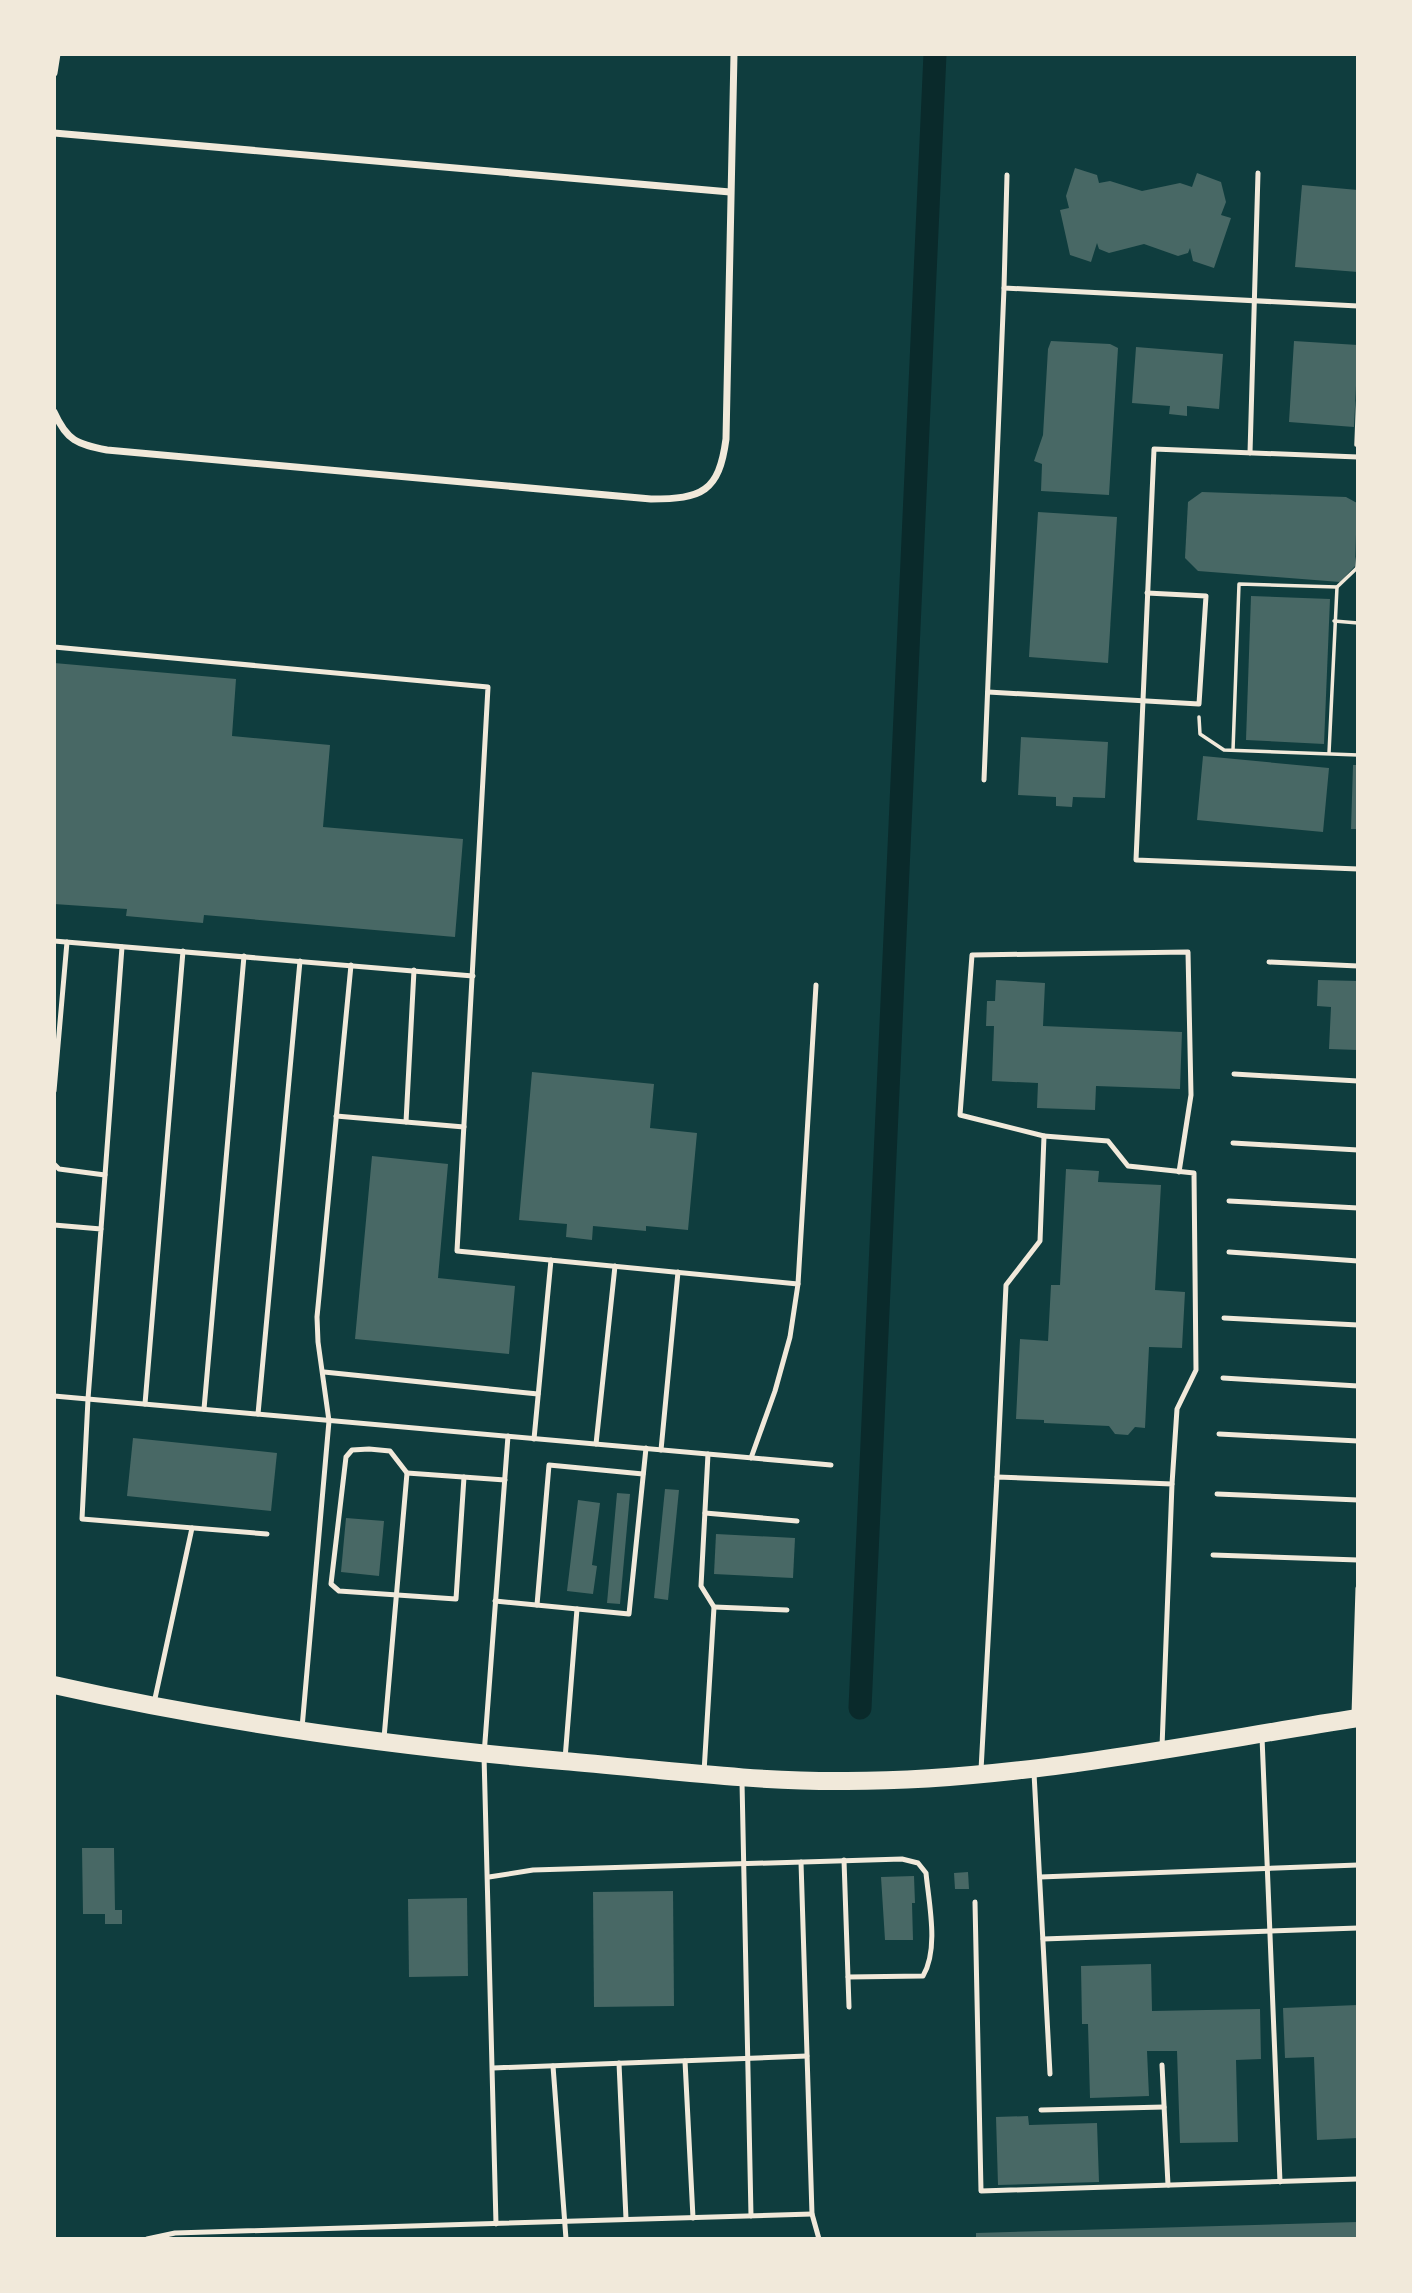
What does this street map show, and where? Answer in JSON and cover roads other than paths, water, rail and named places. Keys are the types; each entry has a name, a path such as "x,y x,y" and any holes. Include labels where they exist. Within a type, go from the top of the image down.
{"main road":[{"path":"54,1685 153,1706 302,1731 484,1755 742,1778 848,1781 981,1774 1033,1768 1356,1719"}],"street":[{"path":"54,73 57,54"},
{"path":"54,412 69,437 88,446 107,450 651,499 679,499 700,493 716,480 723,463 726,439 734,54"},
{"path":"54,134 730,192"}],"lane":[{"path":"1250,453 1258,173"},
{"path":"984,780 1007,175"},
{"path":"1004,288 1358,306"},
{"path":"1356,457 1154,449 1136,860 1358,869"},
{"path":"988,692 1199,704 1206,596 1147,593"},
{"path":"54,648 488,687 457,1251 798,1284"},
{"path":"54,941 473,976"},
{"path":"54,1091 68,942"},
{"path":"122,947 88,1399 82,1519 267,1534"},
{"path":"145,1404 183,951"},
{"path":"1161,1750 1177,1409 1196,1370 1194,1173 1179,1172 1128,1166 1108,1141 1044,1136 960,1115 972,955 1188,952 1191,1095 1179,1172"},
{"path":"204,1409 244,956"},
{"path":"258,1414 300,961"},
{"path":"1269,962 1358,966"},
{"path":"302,1731 328,1421 317,1317 351,965"},
{"path":"406,1122 414,970"},
{"path":"751,1458 775,1391 790,1337 798,1284 816,985"},
{"path":"1234,1074 1358,1081"},
{"path":"336,1116 464,1127"},
{"path":"981,1774 1006,1285 1040,1241 1044,1136"},
{"path":"1233,1143 1358,1150"},
{"path":"54,1164 59,1169 106,1175"},
{"path":"1229,1200 1358,1208"},
{"path":"54,1226 101,1230"},
{"path":"1229,1252 1358,1261"},
{"path":"534,1439 551,1260"},
{"path":"596,1444 615,1266"},
{"path":"661,1450 678,1272"},
{"path":"1224,1318 1358,1325"},
{"path":"324,1372 538,1394"},
{"path":"1223,1378 1358,1386"},
{"path":"54,1396 831,1465"},
{"path":"1219,1434 1358,1441"},
{"path":"496,2224 484,1755 508,1436"},
{"path":"495,1601 629,1614 646,1448"},
{"path":"384,1742 396,1594 407,1473 390,1451 352,1450 346,1457 331,1584 338,1591 396,1594 456,1599 464,1477"},
{"path":"704,1775 713,1607 701,1586 708,1454"},
{"path":"537,1605 549,1465 643,1474"},
{"path":"407,1473 505,1480"},
{"path":"997,1477 1172,1484"},
{"path":"1217,1494 1358,1500"},
{"path":"705,1513 797,1521"},
{"path":"153,1706 192,1528"},
{"path":"1213,1555 1358,1560"},
{"path":"1356,1719 1358,1588"},
{"path":"713,1607 787,1610"},
{"path":"565,1761 577,1609"},
{"path":"1262,1733 1280,2182"},
{"path":"1033,1768 1050,2074"},
{"path":"742,1778 751,2216"},
{"path":"489,1877 533,1870 745,1863 902,1859 918,1863 926,1873 932,1952 929,1966 923,1976 848,1977"},
{"path":"844,1860 849,2007"},
{"path":"801,1862 813,2214 819,2239"},
{"path":"1040,1877 1358,1865"},
{"path":"975,1902 981,2191 1358,2179"},
{"path":"1043,1939 1358,1928"},
{"path":"493,2068 807,2056"},
{"path":"685,2061 693,2218"},
{"path":"620,2063 626,2219"},
{"path":"1162,2065 1168,2185"},
{"path":"553,2066 566,2239"},
{"path":"1041,2110 1164,2107"},
{"path":"147,2239 175,2233 813,2214"}],"waterway":[{"path":"860,1708 935,54"}]}
